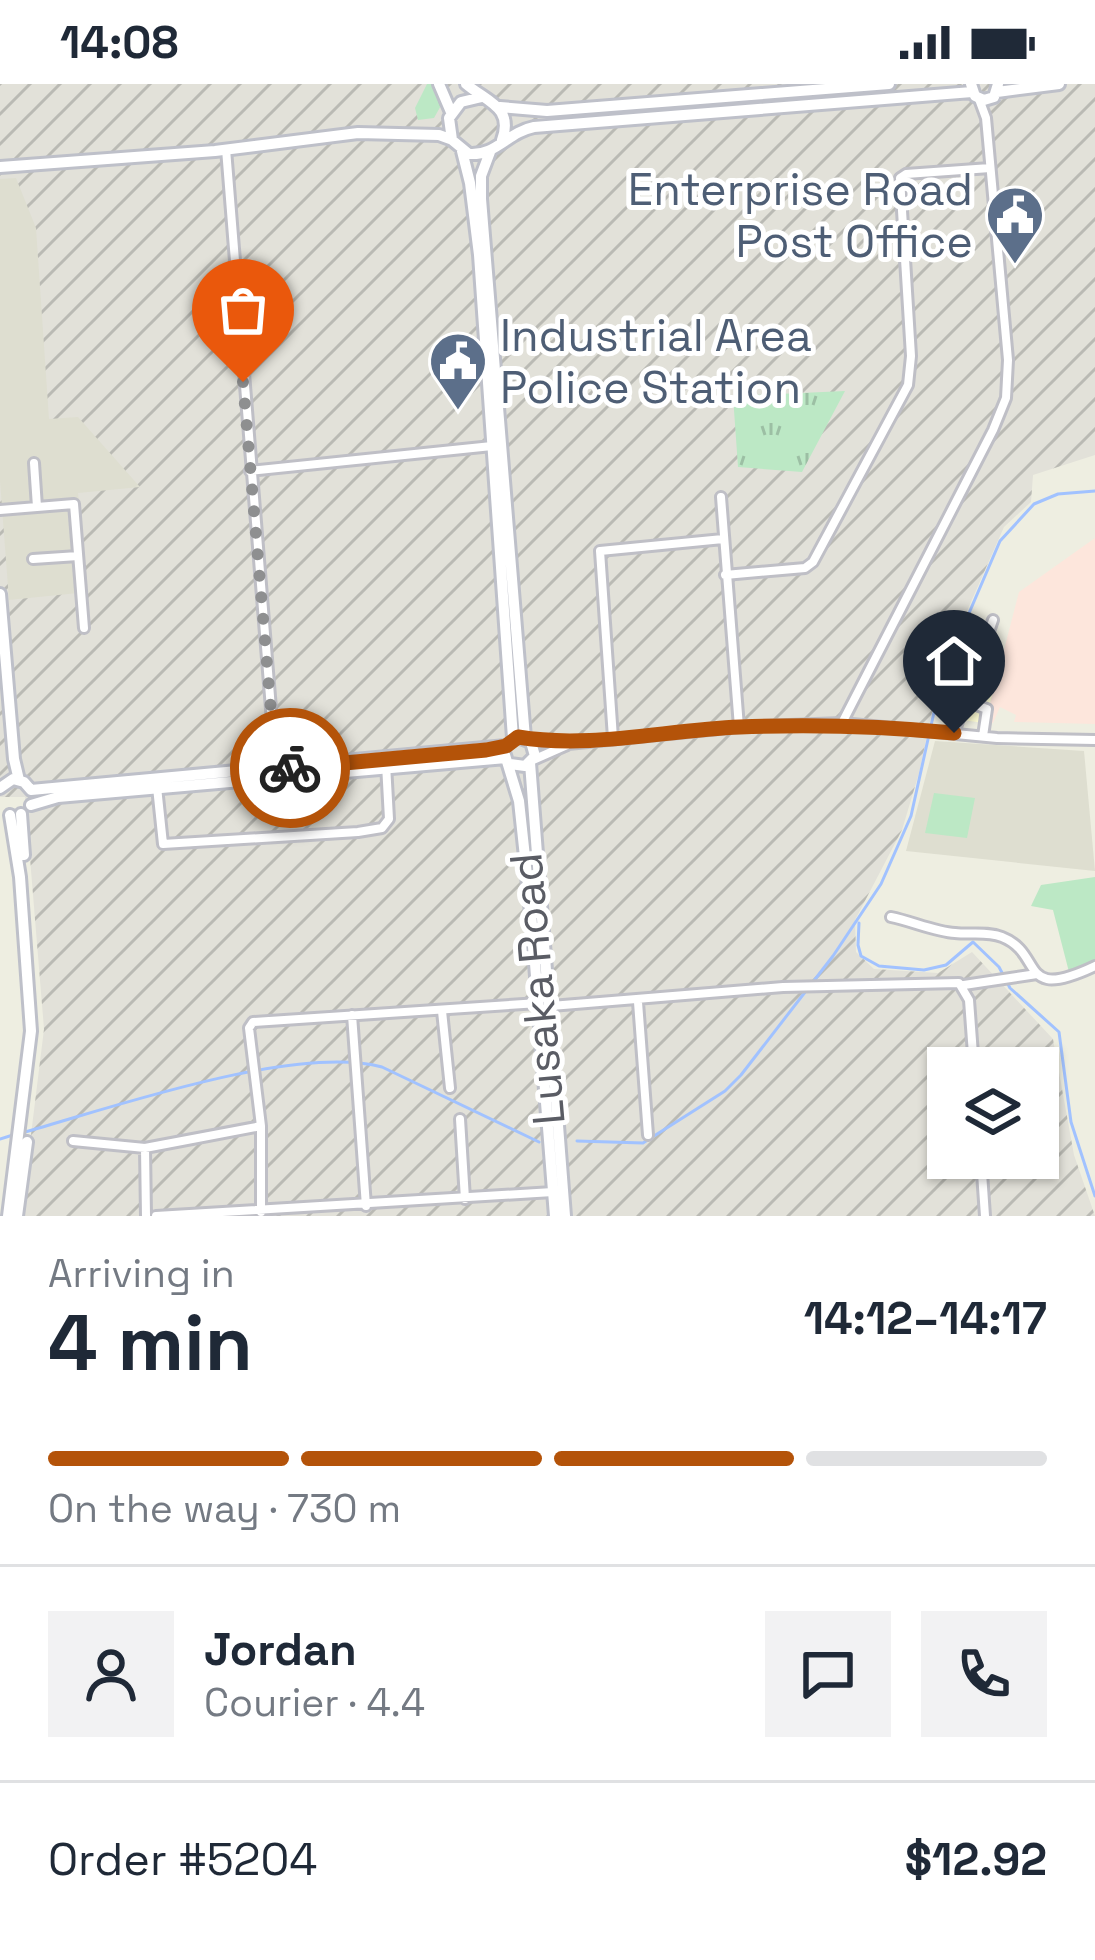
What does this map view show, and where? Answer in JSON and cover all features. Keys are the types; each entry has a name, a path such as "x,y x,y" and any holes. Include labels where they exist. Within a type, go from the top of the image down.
{"main road":[{"path":"440,84 452,140"},
{"path":"466,84 500,107 547,111 889,84"},
{"path":"385,134 439,135 476,155 496,148 517,131 534,127 1059,84"},
{"path":"0,167 385,134 429,127 467,98 482,97"},
{"path":"496,148 506,121 500,107"},
{"name":"Lusaka Road","path":"496,148 480,184 515,747"},
{"name":"Lusaka Road","path":"462,151 476,223 519,801 546,1005 566,1216"},
{"path":"0,594 14,759 9,783 31,790 276,774 515,747 520,767 532,762"},
{"name":"Lusaka Road","path":"515,747 535,751 555,1216"},
{"path":"16,810 58,797 157,784"},
{"path":"13,1216 32,1031 16,810 31,790"}],"street":[{"path":"842,723 1006,398 1008,361 984,92"},
{"path":"226,149 276,774"},
{"path":"725,575 805,568 813,562 908,385 911,356 900,178 990,168"},
{"path":"250,471 492,446"},
{"path":"34,463 37,507"},
{"path":"721,497 739,727"},
{"path":"0,510 74,504 84,628"},
{"path":"614,738 600,551 723,539"},
{"path":"33,559 78,556"},
{"path":"954,733 993,620"},
{"path":"965,701 987,709 983,736"},
{"path":"515,747 842,723 1095,740"},
{"path":"532,762 568,744"},
{"path":"157,784 163,844 358,832 382,828 389,819 386,763"},
{"path":"890,916 955,933 1000,936 1015,945 1037,974"},
{"path":"261,1212 261,1126 249,1028 260,1020 638,1002 783,987 962,985 1037,974 1064,979 1095,966"},
{"path":"962,985 969,1000 972,1047"},
{"path":"638,1002 648,1135"},
{"path":"442,1011 450,1088"},
{"path":"352,1015 366,1206"},
{"path":"460,1119 465,1199"},
{"path":"74,1141 145,1148 261,1126"},
{"path":"145,1148 146,1216"},
{"path":"982,1179 985,1216"},
{"path":"156,1216 554,1192"}],"shaded area":[{"path":"0,84 1095,84 1095,455 1033,475 1031,502 1004,527 941,670 902,830 855,920 856,952 874,969 938,973 972,952 1053,1039 1054,1047 927,1047 927,1179 1059,1179 1059,1072 1074,1155 1095,1216 21,1216 44,1029 25,797 0,797"},
{"path":"16,178 36,228 49,419 78,417 140,487 78,493 88,592 9,600 0,481 0,179"},
{"path":"1095,538 1095,724 1014,722 1016,715 1000,707 993,723 985,723 1019,592"},
{"path":"980,657 1000,665 985,723 962,720"},
{"path":"935,741 1084,751 1095,871 906,851"}],"green space":[{"path":"427,84 433,84 443,102 434,118 418,120 415,108"},
{"path":"845,391 802,472 738,467 733,396"},
{"path":"934,793 975,798 967,838 925,833"},
{"path":"1095,877 1095,961 1069,972 1053,910 1031,906 1041,885"}],"waterway":[{"path":"577,1141 643,1143 725,1091 741,1075 833,956 881,884 911,816 942,676 1000,541 1034,504 1058,494 1095,491"},
{"path":"859,923 861,956 879,966 924,970 946,965 973,942 999,967 1010,988 1059,1032 1071,1122 1095,1196"},
{"path":"25,1132 204,1081 302,1064 345,1062 382,1067 539,1142"},
{"path":"0,1139 16,1134"}],"way so far":[{"path":"243,382 276,770 290,768"}],"place":[{"name":"Enterprise Road Post Office","path":"1015,266"},
{"name":"Industrial Area Police Station","path":"458,412"}],"route":[{"path":"290,768 486,750 506,746 518,737 568,744 739,727 842,723 954,733"}]}
